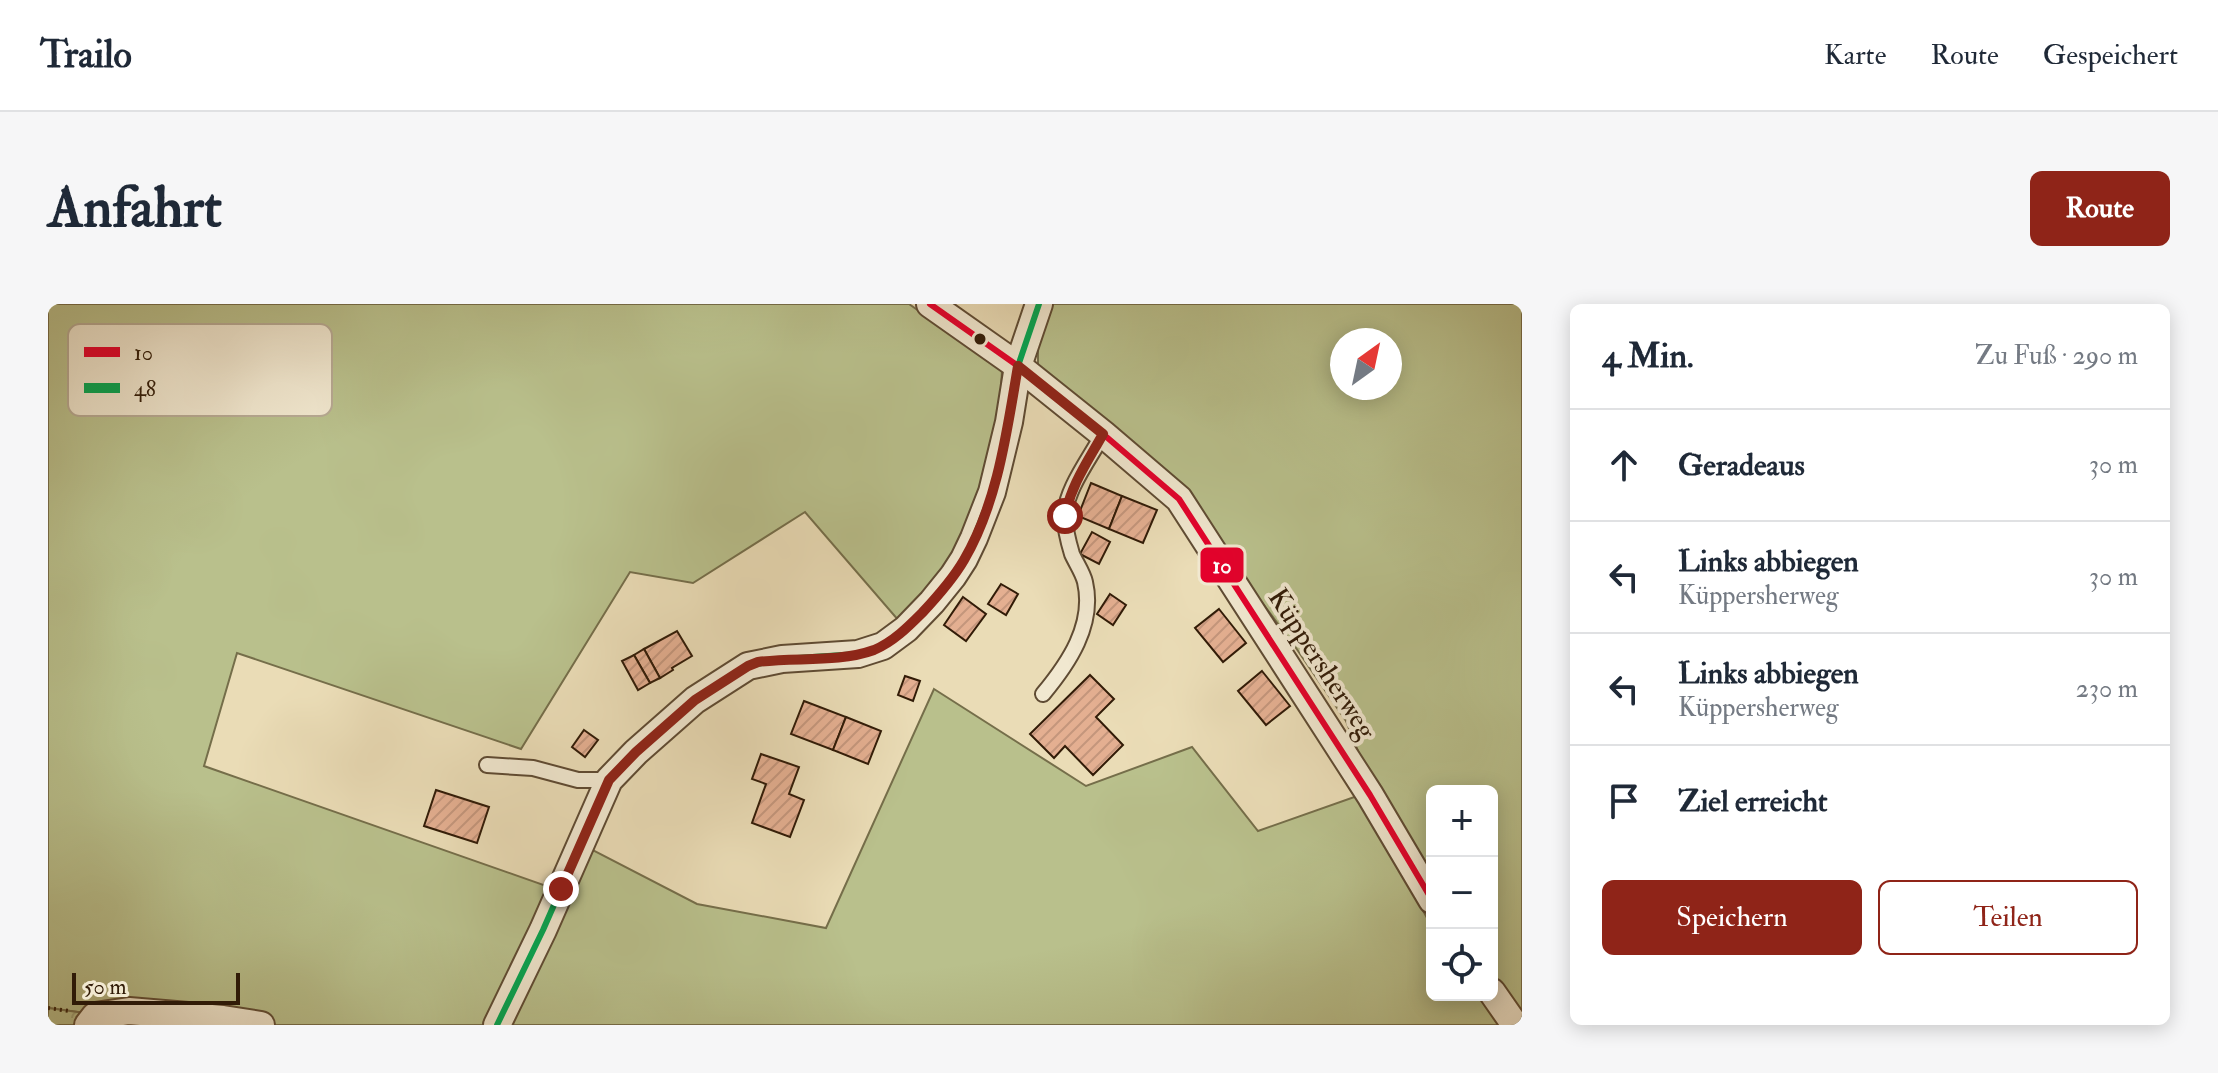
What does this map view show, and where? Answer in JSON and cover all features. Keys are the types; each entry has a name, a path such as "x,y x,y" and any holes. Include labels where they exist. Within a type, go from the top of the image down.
{"street":[{"name":"Küppersherweg","path":"930,304 1018,366 1179,499 1370,795 1426,890"},
{"path":"497,1025 609,780 636,752 695,700 748,666 782,659 858,654 883,646 906,629 953,576 974,538 992,492 1009,422 1018,366 1039,304"},
{"path":"1498,1001 1515,1025"},
{"path":"88,1025 95,1016 129,1011 261,1025"}],"lane":[{"path":"1043,694 1062,671 1079,640 1086,613 1085,582 1071,551 1065,516 1079,475 1103,434"},
{"path":"487,765 533,768 578,780 609,780"}],"green space":[{"path":"48,304 909,304 1002,370 999,422 984,495 943,576 899,621 805,512 693,583 630,572 521,749 237,653 204,766 555,889 491,1025 261,1025 48,1008"},
{"path":"1051,304 1522,304 1522,1023 1498,988 1498,785 1426,785 1426,876 1374,791 1346,721 1296,648 1180,493 1038,372 1038,335"},
{"path":"934,689 1086,786 1192,747 1258,831 1360,795 1426,916 1426,1001 1483,1001 1500,1025 504,1025 587,847 697,904 826,928"},
{"path":"48,1008 85,1013 88,1025 48,1025"}],"building":[{"path":"1091,483 1122,496 1109,529 1078,516"},
{"path":"1122,496 1157,510 1143,543 1109,529"},
{"path":"1092,532 1110,542 1099,564 1080,554"},
{"path":"1001,584 1018,594 1006,615 988,604"},
{"path":"1110,594 1126,605 1113,625 1097,614"},
{"path":"963,597 986,614 966,641 944,625"},
{"path":"1219,609 1246,643 1223,662 1195,628"},
{"path":"677,631 692,656 660,678 644,649"},
{"path":"644,649 660,678 650,683 634,655"},
{"path":"634,655 650,683 638,690 622,661"},
{"path":"1262,671 1290,706 1266,725 1238,691"},
{"path":"1090,675 1114,699 1096,717 1123,745 1093,775 1065,746 1054,758 1030,734"},
{"path":"905,676 920,681 913,701 898,695"},
{"path":"804,701 846,717 833,750 791,734"},
{"path":"846,717 881,731 868,764 833,750"},
{"path":"584,730 598,740 585,757 572,747"},
{"path":"761,754 799,767 789,794 804,800 790,837 752,823 766,784 752,779"},
{"path":"436,790 489,807 477,843 424,826"}],"transit line":[{"name":"10","path":"930,304 1018,366 1179,499 1370,795 1426,890"},
{"name":"48","path":"497,1025 609,780 636,752 695,700 748,666 782,659 858,654 883,646 906,629 953,576 974,538 992,492 1009,422 1018,366 1039,304"}],"route":[{"path":"561,889 609,780 695,700 758,662 836,657 883,646 906,629 932,602 964,559 984,515 1009,422 1018,366 1103,434 1079,475 1065,516"}]}
